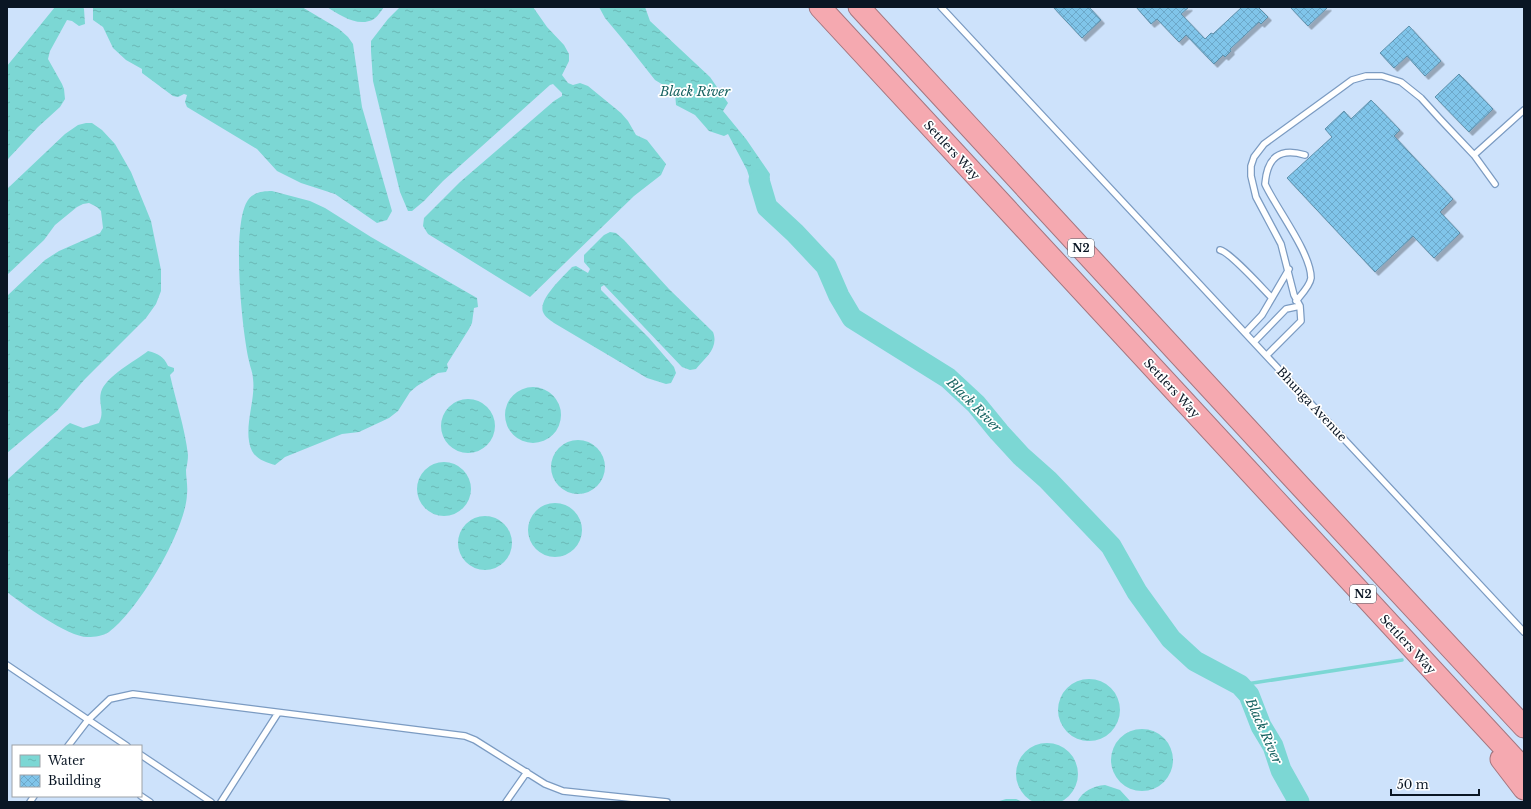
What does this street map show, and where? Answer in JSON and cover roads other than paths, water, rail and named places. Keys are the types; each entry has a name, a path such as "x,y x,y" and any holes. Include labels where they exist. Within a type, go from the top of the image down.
{"highway":[{"name":"Settlers Way","path":"820,7 1524,769"},
{"name":"N2","path":"859,7 1524,727"},
{"path":"1453,692 1502,761 1524,789"}],"lane":[{"name":"Bhunga Avenue","path":"941,7 1524,632"},
{"path":"1268,356 1301,322 1298,304 1281,244 1256,197 1251,176 1251,166 1254,157 1264,144 1352,80 1366,76 1382,76 1401,82 1422,98 1474,155 1495,184"},
{"path":"1474,155 1524,110"},
{"path":"1254,342 1286,309 1298,304 1311,280 1309,266 1292,231 1265,184 1268,166 1280,153 1289,152 1305,154"},
{"path":"1220,250 1224,251 1231,257 1272,298"},
{"path":"1245,333 1262,315 1288,269"},
{"path":"7,665 126,745"},
{"path":"69,745 88,720 110,699 133,694 466,736 475,740 545,784 563,791 667,802"},
{"path":"221,802 278,713"},
{"path":"142,756 211,802"},
{"path":"506,802 527,772"}],"water":[{"path":"55,7 83,7 84,9 85,24 79,26 72,21 67,20 50,51 48,59 62,84 65,99 60,107 38,127 7,160 7,66"},
{"path":"93,7 302,7 339,29 353,44 362,107 392,211 387,220 377,223 335,194 301,183 277,171 257,149 187,107 185,102 187,95 184,94 178,97 173,96 142,73 142,69 126,60 113,48 103,27 93,20"},
{"path":"327,7 384,7 374,19 362,22 349,19"},
{"path":"400,7 533,7 547,27 564,45 569,54 569,61 562,75 568,83 573,85 580,83 588,86 621,113 628,121 636,135 647,140 666,164 661,175 634,196 530,297 428,234 423,226 424,218 460,182 554,101 562,96 562,93 553,84 550,85 443,181 424,201 412,211 408,211 400,192 373,81 371,51 371,41 388,19"},
{"name":"Black River","path":"599,7 645,7 650,21 710,77 728,103 723,111 746,139 770,174 767,207 758,204 747,170 728,134 724,136 709,131 695,115 676,105 675,92 655,80 605,18"},
{"path":"92,123 102,130 115,144 131,172 151,221 161,270 161,291 156,304 146,318 85,379 57,411 7,453 7,296 45,260 59,251 100,233 103,228 101,211 89,203 83,204 55,225 44,240 7,275 7,189 65,134 78,125"},
{"path":"272,191 310,201 325,208 371,237 477,298 478,307 474,308 472,323 447,364 448,368 446,372 438,373 417,386 410,392 398,411 389,418 359,432 342,434 285,457 275,465 265,462 256,456 249,443 248,434 253,397 253,374 249,363 246,346 241,303 239,254 240,231 243,213 248,200 259,192"},
{"path":"610,232 616,233 624,240 669,289 713,332 713,348 704,360 696,369 690,370 682,367 604,285 601,287 601,290 649,338 674,367 676,373 671,383 666,384 647,378 554,323 546,317 543,312 542,307 548,294 572,267 576,266 588,273 590,269 584,262 584,255 604,235"},
{"path":"148,351 160,356 168,366 174,368 174,371 170,375 183,425 188,455 185,509 170,548 146,589 121,622 109,632 102,635 93,637 80,636 46,619 7,592 7,480 70,423 83,428 99,423 101,419 100,396 104,386 122,369"},
{"path":"533,387 544,389 553,395 559,404 561,415 559,426 553,435 544,441 533,443 522,441 513,435 507,426 505,415 507,404 513,395 522,389"},
{"path":"463,399 473,399 483,403 491,411 495,421 495,431 491,441 483,449 473,453 463,453 453,449 445,441 441,431 441,421 445,411 453,403"},
{"path":"573,440 583,440 593,444 601,452 605,462 605,472 601,482 593,490 583,494 573,494 563,490 555,482 551,472 551,462 555,452 563,444"},
{"path":"439,462 449,462 459,466 467,474 471,484 471,494 467,504 459,512 449,516 439,516 429,512 421,504 417,494 417,484 421,474 429,466"},
{"path":"550,503 560,503 570,507 578,515 582,525 582,535 578,545 570,553 560,557 550,557 540,553 532,545 528,535 528,525 532,515 540,507"},
{"path":"480,516 490,516 500,520 508,528 512,538 512,548 508,558 500,566 490,570 480,570 470,566 462,558 458,548 458,538 462,528 470,520"},
{"path":"1089,679 1106,684 1111,688 1115,693 1120,710 1115,727 1111,732 1106,736 1089,741 1072,736 1067,732 1063,727 1058,710 1063,693 1067,688 1072,684"},
{"path":"1142,729 1159,734 1164,738 1168,743 1173,760 1168,777 1164,782 1159,786 1142,791 1125,786 1120,782 1116,777 1111,760 1116,743 1120,738 1125,734"},
{"path":"1047,743 1059,746 1069,752 1075,762 1078,774 1075,786 1069,796 1059,802 1047,805 1035,802 1025,796 1019,786 1016,774 1019,762 1025,752 1035,746"},
{"path":"1105,785 1120,790 1131,802 1077,802 1082,795 1089,790"},
{"path":"1006,799 1016,799 1023,802 996,802"}],"waterway":[{"name":"Black River","path":"759,180 767,207 795,233 826,266 839,296 852,318 948,378 976,404 1021,456 1048,480 1111,546 1137,592 1171,639 1195,661 1240,685 1249,695 1261,726 1273,746 1281,770 1299,802"},
{"path":"1240,685 1402,660"}]}
